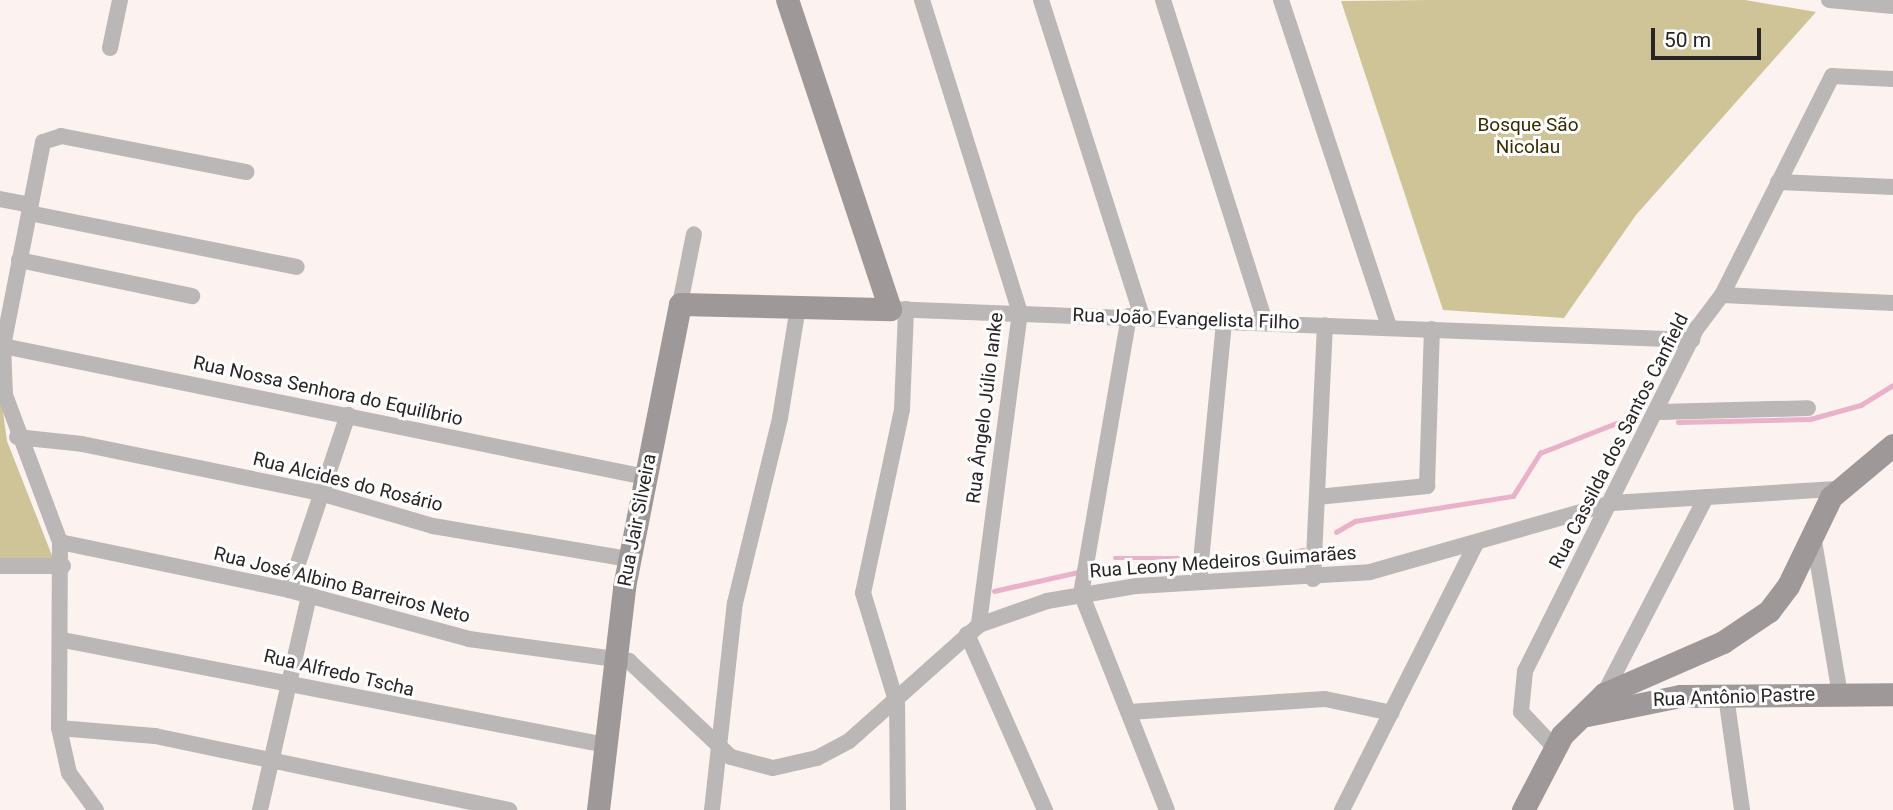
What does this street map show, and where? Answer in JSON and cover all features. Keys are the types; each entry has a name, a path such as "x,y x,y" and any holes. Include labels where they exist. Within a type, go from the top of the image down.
{"street":[{"path":"110,48 120,0"},
{"path":"787,0 898,309 902,410 863,593 897,704 898,810"},
{"name":"Rua Ângelo Júlio Ianke","path":"922,0 1020,312 973,630"},
{"path":"1041,0 1136,317 1081,593 1167,810"},
{"path":"1163,0 1265,322"},
{"path":"1281,0 1389,327"},
{"path":"1829,0 1893,6"},
{"name":"Rua Cassilda dos Santos Canfield","path":"1554,747 1521,712 1520,688 1660,412 1692,340 1722,295 1832,76 1893,79"},
{"path":"96,810 69,773 59,728 63,640 63,566 60,542 17,437 5,395 3,346 43,142 50,137 247,172"},
{"path":"1778,182 1893,187"},
{"path":"0,198 29,209 297,267"},
{"name":"Rua Jair Silveira","path":"598,810 629,559 694,234"},
{"path":"19,260 192,296"},
{"path":"1722,295 1893,303"},
{"name":"Rua João Evangelista Filho","path":"680,304 1020,312 1692,340"},
{"path":"712,810 736,596 780,418 798,307"},
{"path":"1199,582 1224,320"},
{"path":"1313,579 1325,325"},
{"path":"1317,497 1427,486 1432,329"},
{"name":"Rua Nossa Senhora do Equilíbrio","path":"3,346 645,477"},
{"path":"1660,412 1808,408"},
{"path":"289,590 348,415"},
{"name":"Rua Alcides do Rosário","path":"17,437 82,444 320,493 433,526 629,559"},
{"path":"1522,810 1554,747 1578,718 1604,694 1756,623 1788,586 1837,489 1893,444"},
{"name":"Rua Leony Medeiros Guimarães","path":"615,660 634,664 720,749 761,767 804,763 849,741 897,704 973,630 1081,593 1199,582 1313,579 1370,572 1476,544 1612,503 1837,489"},
{"path":"1604,694 1706,497"},
{"path":"1813,533 1840,695"},
{"name":"Rua José Albino Barreiros Neto","path":"60,542 289,590 469,639 615,660"},
{"path":"1342,810 1476,544"},
{"path":"0,566 63,566"},
{"path":"260,810 309,596"},
{"path":"973,630 1045,810"},
{"name":"Rua Alfredo Tscha","path":"63,640 290,682 454,720 605,745"},
{"name":"Rua Antônio Pastre","path":"1578,718 1636,701 1726,696 1893,694"},
{"path":"1726,696 1742,810"},
{"path":"1129,712 1325,699 1392,713"},
{"path":"59,728 155,736 509,810"}],"green space":[{"name":"Bosque São Nicolau","path":"1745,0 1816,12 1636,215 1564,318 1443,310 1341,1"},
{"path":"0,390 7,441 53,558 0,558"}],"waterway":[{"path":"1678,422 1810,419 1861,405 1893,385"},
{"path":"1336,532 1355,521 1513,496 1540,453 1632,417"},
{"path":"1220,561 1238,565 1303,550"},
{"path":"1115,558 1187,558"},
{"path":"994,591 1078,572"}]}
